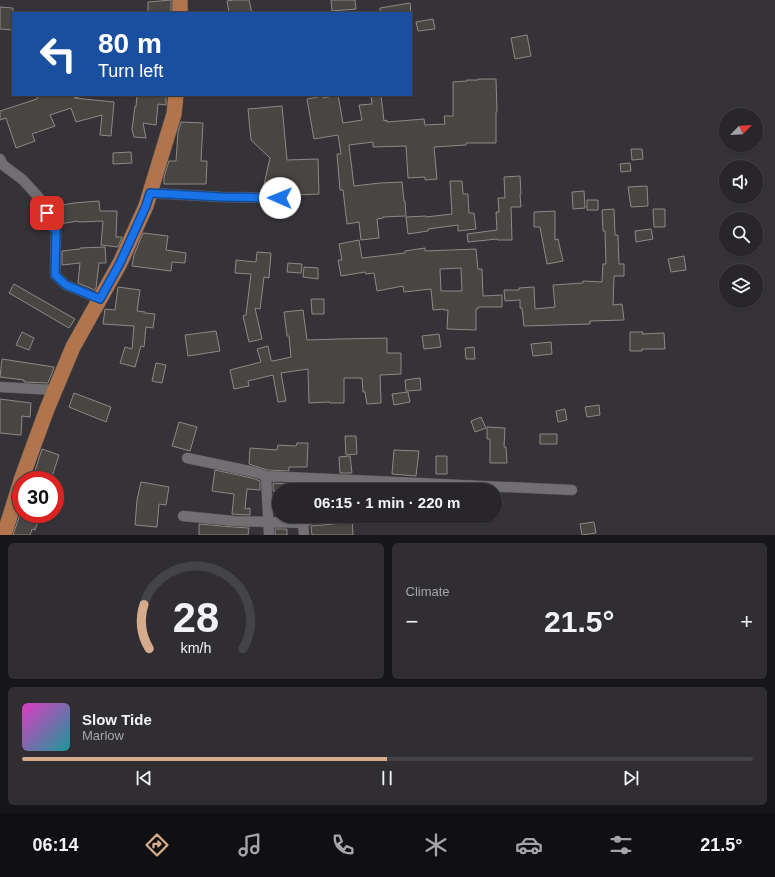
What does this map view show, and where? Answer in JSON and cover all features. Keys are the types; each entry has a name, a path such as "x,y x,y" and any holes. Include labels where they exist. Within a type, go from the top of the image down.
{"main road":[{"path":"180,0 180,12"},
{"path":"25,471 47,410 73,347 120,263 146,206 179,96"},
{"path":"4,535 12,510"}],"street":[{"path":"0,159 3,164 24,180 42,200 52,226 56,231 55,275 66,285 100,299"},
{"path":"150,193 222,197 280,198"},
{"path":"0,387 55,390"},
{"path":"187,458 254,472 266,476 572,490"},
{"path":"266,476 269,535"},
{"path":"183,516 234,521 272,522"},
{"path":"304,523 304,535"}],"building":[{"path":"171,0 171,12 148,12 148,2"},
{"path":"249,0 252,12 229,12 227,1"},
{"path":"331,0 355,0 356,9 332,11"},
{"path":"410,3 411,12 380,12 380,8"},
{"path":"0,7 13,8 12,30 0,29"},
{"path":"433,19 435,29 418,31 416,22"},
{"path":"527,35 531,56 515,59 511,38"},
{"path":"496,79 496,143 466,143 466,145 434,147 437,179 425,180 425,177 408,178 406,146 373,147 373,142 349,145 354,186 402,182 405,201 406,216 383,217 377,219 379,238 361,240 359,222 347,224 343,190 340,190 337,154 341,154 338,135 314,139 307,99 323,96 323,98 338,96 343,123 362,120 359,105 372,104 371,96 381,96 384,121 424,119 425,125 445,124 444,116 453,116 453,82"},
{"path":"79,96 74,98 114,102 111,136 100,135 102,115 76,122 71,108 50,115 55,126 32,134 35,141 16,148 6,118 0,120 0,111 37,99 37,97"},
{"path":"137,96 166,96 166,105 158,104 156,125 143,123 146,138 134,137 132,129 135,106 136,107"},
{"path":"282,106 287,160 318,159 319,194 295,195 295,191 263,189 270,158 251,140 248,109"},
{"path":"181,122 203,123 201,161 207,161 206,184 164,184 164,177 169,161 176,161 178,132"},
{"path":"631,149 642,149 643,159 632,160"},
{"path":"131,152 132,163 113,164 113,153"},
{"path":"630,163 631,171 621,172 620,164"},
{"path":"520,176 521,207 511,207 512,240 497,239 468,242 467,234 497,230 496,212 499,212 498,198 505,198 504,177"},
{"path":"450,181 462,181 463,194 468,194 469,213 474,213 476,229 458,231 458,225 428,229 428,231 408,234 406,217 426,217 452,214"},
{"path":"647,186 648,206 631,207 628,187"},
{"path":"584,191 585,208 573,209 572,192"},
{"path":"587,200 598,200 598,210 587,210"},
{"path":"99,201 100,211 117,211 116,237 122,237 118,247 101,245 103,221 78,221 59,224 51,207"},
{"path":"614,209 615,235 618,235 619,264 624,264 624,276 614,276 613,305 622,304 624,320 590,321 590,324 524,326 522,308 520,308 520,300 505,301 504,290 519,290 519,288 534,287 535,309 555,307 553,285 583,283 583,281 602,282 603,264 606,264 605,231 603,231 602,210"},
{"path":"653,209 665,209 665,227 654,227"},
{"path":"555,211 555,240 558,239 563,261 547,264 540,227 534,227 534,212"},
{"path":"651,229 653,239 636,242 635,231"},
{"path":"143,233 168,236 166,250 186,253 185,263 172,262 171,271 132,266 134,255"},
{"path":"359,240 362,258 405,253 405,251 425,248 425,251 476,249 478,269 482,269 483,296 502,295 502,307 478,307 478,309 476,309 476,330 447,329 448,310 433,310 431,289 404,292 403,286 377,291 374,273 366,274 365,272 341,276 338,260 342,260 339,244","holes":["461,268 462,291 441,291 440,269"]},
{"path":"105,247 106,263 99,263 95,290 78,283 80,263 62,265 62,251 80,248"},
{"path":"257,252 271,253 269,278 264,277 260,309 255,308 262,339 249,342 243,316 246,315 251,274 235,273 236,260 256,262"},
{"path":"684,256 686,270 671,272 668,259"},
{"path":"288,263 302,264 301,273 287,272"},
{"path":"304,267 318,268 318,279 303,277"},
{"path":"14,284 75,319 69,328 9,293"},
{"path":"118,287 140,290 137,311 155,314 153,328 146,327 144,347 141,346 135,367 120,363 125,347 132,349 134,326 103,324 105,309 115,310"},
{"path":"311,299 324,299 324,314 312,314"},
{"path":"303,310 307,340 387,338 387,353 401,353 401,374 380,375 381,403 367,404 365,392 363,392 362,378 344,378 344,403 309,403 308,369 281,373 286,401 278,402 273,375 248,381 249,386 234,389 230,370 261,362 257,349 268,346 271,360 273,361 291,357 289,336 287,336 284,312"},
{"path":"216,331 220,351 188,356 185,335"},
{"path":"22,332 34,338 29,350 16,345"},
{"path":"630,332 643,332 642,334 664,333 665,349 642,349 642,351 630,351"},
{"path":"439,334 441,347 424,349 422,336"},
{"path":"551,342 552,354 533,356 531,344"},
{"path":"474,347 475,359 466,359 465,348"},
{"path":"2,359 54,368 48,383 24,382 24,380 0,377"},
{"path":"156,363 166,365 162,383 152,381"},
{"path":"420,378 421,390 406,391 405,380"},
{"path":"408,392 410,402 394,405 392,394"},
{"path":"74,393 111,407 106,422 69,407"},
{"path":"0,399 31,403 30,417 22,416 21,435 0,433"},
{"path":"599,405 600,415 587,417 585,407"},
{"path":"565,409 567,420 558,422 556,411"},
{"path":"481,417 486,428 475,432 471,421"},
{"path":"179,422 197,427 190,451 172,446"},
{"path":"487,427 505,428 504,447 506,447 507,463 490,463 490,439 487,439"},
{"path":"540,434 557,434 557,444 540,444"},
{"path":"345,436 356,436 357,454 346,455"},
{"path":"297,443 308,443 307,467 289,467 289,471 267,470 249,464 250,448 277,450 278,445 296,446"},
{"path":"42,449 59,455 54,471 35,471"},
{"path":"394,450 419,451 416,476 392,474"},
{"path":"350,456 352,473 340,473 339,457"},
{"path":"436,456 447,456 447,474 436,474"},
{"path":"215,470 260,481 260,490 247,489 245,509 250,508 250,515 232,514 234,494 212,491"},
{"path":"141,482 169,487 166,505 159,504 157,527 135,525 137,500"},
{"path":"594,522 596,533 582,535 580,524"},
{"path":"17,523 38,523 35,530 32,529 30,535 13,535"},
{"path":"352,523 353,535 312,535 311,526"},
{"path":"199,524 249,528 248,535 199,535"},
{"path":"275,529 287,529 287,535 275,535"}],"route":[{"path":"47,213 52,226 56,231 55,275 66,285 100,299 120,263 146,206 150,193 222,197 280,198"}]}
